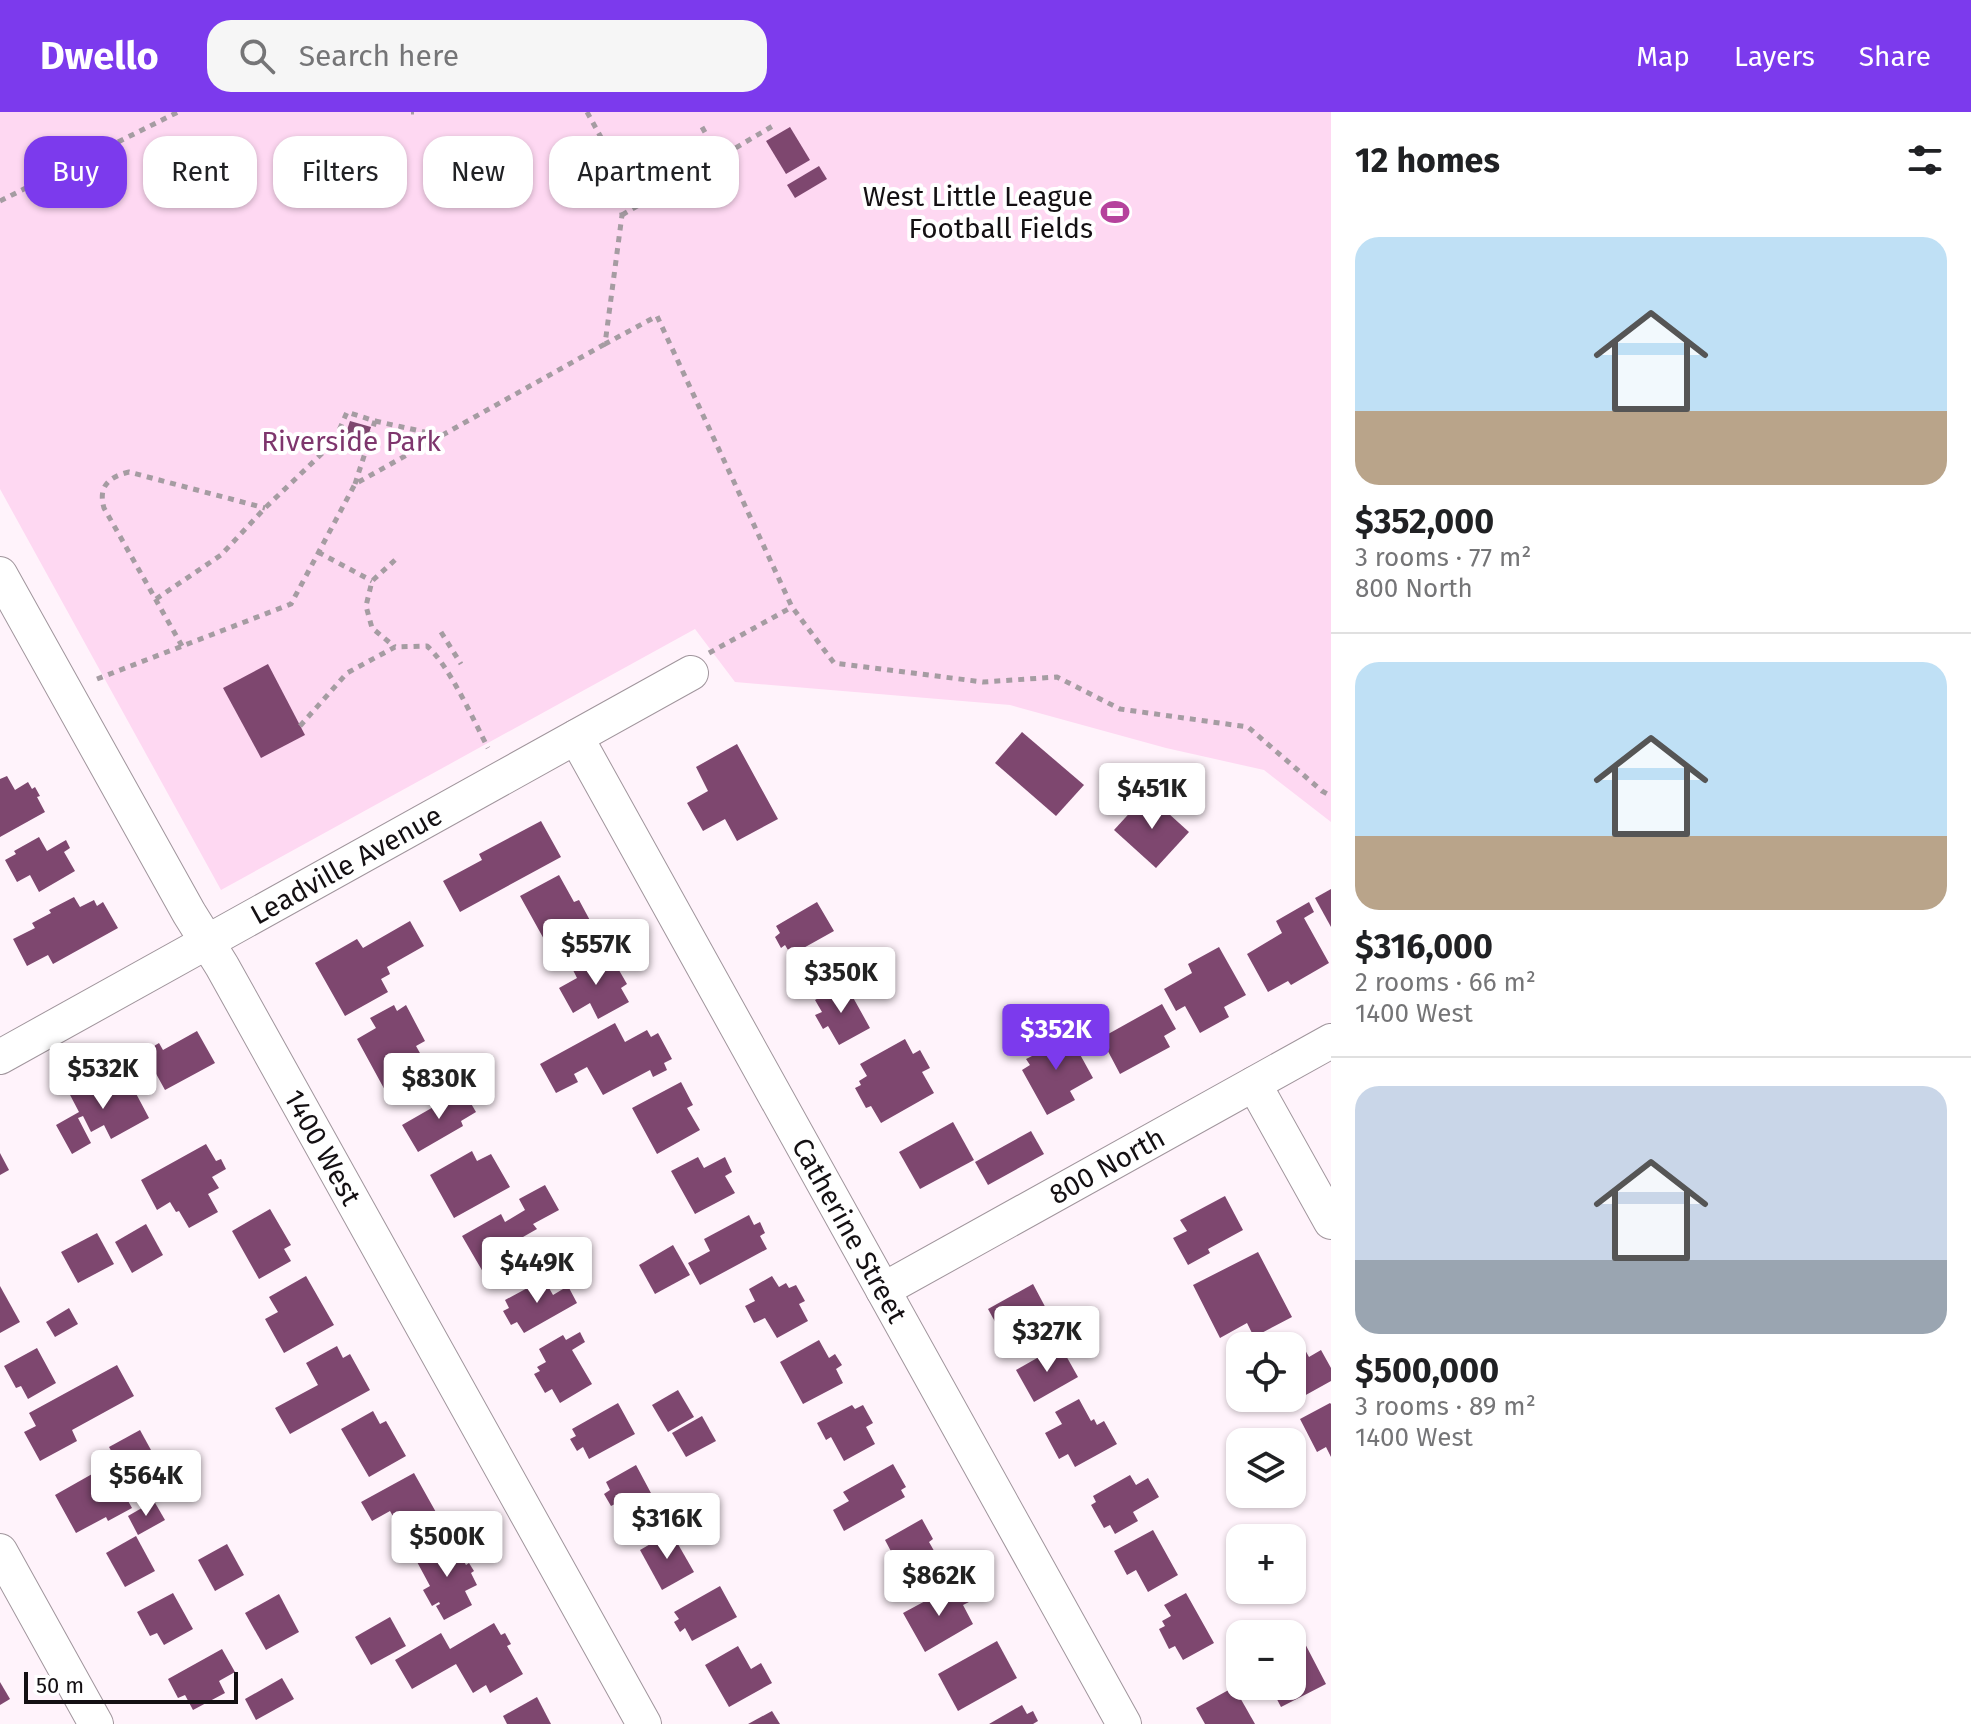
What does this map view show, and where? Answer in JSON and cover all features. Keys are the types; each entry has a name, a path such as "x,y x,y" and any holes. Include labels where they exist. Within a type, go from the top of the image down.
{"street":[{"name":"1400 West","path":"0,574 644,1724"},
{"name":"Leadville Avenue","path":"0,1057 576,737 699,663"},
{"name":"Catherine Street","path":"576,737 1124,1724"},
{"name":"800 North","path":"883,1290 1331,1041"},
{"path":"1254,1084 1331,1222"},
{"path":"0,1551 96,1724"}],"path":[{"path":"0,201 178,112"},
{"path":"587,112 614,161 622,215 605,344"},
{"path":"739,145 776,124"},
{"path":"702,127 707,136"},
{"path":"622,215 634,208"},
{"path":"355,484 657,316 792,607 834,663 983,682 1057,677 1120,709 1248,727 1331,796"},
{"path":"156,599 221,555 334,442 347,412 443,436"},
{"path":"97,679 291,604 355,484 375,421"},
{"path":"334,442 365,453"},
{"path":"182,646 104,508 101,498 107,483 114,476 129,472 265,508"},
{"path":"318,552 372,581"},
{"path":"395,560 372,581 366,606 372,628 395,647"},
{"path":"699,663 792,607"},
{"path":"441,632 461,664"},
{"path":"300,726 347,673 395,647 427,646 447,672 488,748"}],"green space":[{"name":"Riverside Park","path":"0,112 1331,112 1331,822 1264,770 1166,748 1010,705 735,682 695,629 221,890 0,489"}],"building":[{"path":"790,127 810,160 786,174 766,141"},
{"path":"819,166 827,179 795,198 787,185"},
{"path":"350,421 371,427 364,449 343,442"},
{"path":"268,664 305,735 261,758 223,688"},
{"path":"1022,732 1084,785 1056,816 995,763"},
{"path":"737,744 778,819 737,841 725,819 703,831 687,803 708,791 696,767"},
{"path":"7,776 15,790 28,782 32,789 35,787 45,812 0,837 0,779"},
{"path":"1147,794 1189,832 1156,868 1114,830"},
{"path":"541,821 561,857 460,912 443,881 482,860 479,854"},
{"path":"39,837 47,851 66,840 70,848 64,852 75,871 39,892 30,875 17,882 5,860 16,854 14,851"},
{"path":"559,875 574,902 579,900 593,926 550,950 520,896"},
{"path":"1331,889 1331,927 1315,898"},
{"path":"74,897 80,907 94,900 97,906 103,902 118,928 53,964 48,955 27,966 13,939 35,928 32,923 51,913 49,910"},
{"path":"817,902 834,931 791,955 785,945 781,948 775,937 780,933 776,926"},
{"path":"1309,902 1314,912 1304,918 1329,963 1291,985 1288,981 1268,992 1247,954 1282,933 1276,921"},
{"path":"410,921 424,946 387,967 390,974 381,979 388,992 345,1016 315,963 357,939 363,948"},
{"path":"1219,947 1246,995 1224,1007 1229,1017 1200,1033 1185,1006 1176,1011 1164,989 1192,973 1188,964"},
{"path":"594,953 601,965 612,958 627,984 621,988 629,1002 598,1019 590,1003 573,1013 559,988 577,978 571,966"},
{"path":"845,983 870,1028 839,1045 828,1026 823,1029 815,1015 822,1012 815,1000"},
{"path":"1162,1004 1176,1029 1164,1036 1170,1047 1120,1074 1101,1038"},
{"path":"394,1005 397,1011 406,1005 425,1041 416,1046 434,1078 411,1091 406,1083 387,1094 357,1039 376,1028 370,1018"},
{"path":"615,1023 625,1042 647,1030 651,1037 658,1033 672,1059 664,1063 667,1070 653,1077 650,1070 603,1095 587,1067 574,1074 578,1082 556,1093 540,1064"},
{"path":"1066,1029 1093,1078 1070,1091 1075,1100 1047,1115 1022,1070 1030,1065 1026,1059 1038,1053 1035,1046"},
{"path":"197,1031 215,1063 165,1090 144,1052 159,1043 163,1050"},
{"path":"905,1039 913,1054 920,1050 930,1068 922,1072 934,1093 881,1123 871,1106 866,1108 855,1088 867,1076 860,1064"},
{"path":"123,1069 149,1118 111,1139 104,1125 91,1132 83,1116 78,1118 91,1143 72,1154 56,1125 79,1112 69,1093 85,1084 89,1092"},
{"path":"681,1082 693,1105 687,1108 700,1130 657,1154 632,1108"},
{"path":"463,1090 476,1112 461,1121 463,1126 418,1152 402,1125"},
{"path":"953,1122 974,1160 920,1189 899,1152"},
{"path":"1031,1131 1044,1154 988,1185 975,1162"},
{"path":"206,1144 216,1161 221,1159 226,1169 212,1177 219,1188 208,1194 218,1212 189,1228 170,1202 157,1210 141,1180"},
{"path":"472,1151 477,1161 491,1154 510,1187 454,1218 430,1175"},
{"path":"0,1153 9,1170 0,1175"},
{"path":"698,1157 704,1168 725,1157 732,1172 725,1176 735,1193 695,1214 671,1171"},
{"path":"545,1185 559,1210 533,1224 537,1229 516,1241 528,1261 490,1284 462,1236 501,1214 505,1222 525,1210 519,1199"},
{"path":"1225,1196 1243,1230 1208,1249 1210,1253 1188,1265 1173,1238 1187,1231 1180,1220"},
{"path":"270,1209 291,1245 284,1249 291,1261 259,1279 232,1231"},
{"path":"749,1215 754,1225 760,1222 765,1233 760,1236 767,1249 700,1285 688,1263 710,1251 704,1239"},
{"path":"146,1224 163,1255 132,1273 115,1242"},
{"path":"97,1233 114,1264 78,1283 61,1252"},
{"path":"673,1245 690,1275 655,1294 639,1265"},
{"path":"1258,1252 1292,1317 1264,1332 1252,1332 1247,1323 1220,1338 1193,1285"},
{"path":"306,1276 334,1325 284,1353 265,1319 278,1312 269,1297"},
{"path":"772,1276 779,1287 786,1283 789,1288 796,1285 805,1301 799,1304 808,1321 777,1338 765,1318 754,1323 745,1306 755,1301 749,1289"},
{"path":"544,1279 553,1295 568,1286 577,1303 524,1333 517,1322 511,1325 503,1311 509,1308 505,1300"},
{"path":"1033,1284 1050,1316 1005,1340 988,1309"},
{"path":"0,1286 20,1322 0,1333"},
{"path":"69,1308 78,1324 55,1337 46,1322"},
{"path":"580,1332 585,1342 572,1350 592,1384 560,1403 552,1389 545,1393 534,1374 540,1371 537,1367 546,1362 539,1349 563,1335 566,1340"},
{"path":"819,1340 829,1358 835,1354 842,1365 836,1369 843,1383 803,1404 780,1362"},
{"path":"1060,1345 1078,1377 1034,1402 1016,1370"},
{"path":"337,1346 343,1358 350,1354 370,1390 290,1434 275,1408 318,1385 306,1363"},
{"path":"37,1348 56,1383 28,1399 21,1386 16,1388 4,1366"},
{"path":"1321,1350 1331,1368 1331,1381 1306,1395 1306,1352 1309,1357"},
{"path":"117,1365 134,1396 72,1430 77,1441 40,1461 24,1432 36,1426 29,1413"},
{"path":"678,1390 694,1417 668,1432 652,1405"},
{"path":"1079,1399 1091,1421 1094,1419 1097,1425 1104,1421 1117,1444 1075,1467 1068,1454 1059,1459 1045,1433 1062,1424 1055,1412"},
{"path":"618,1403 635,1434 589,1459 583,1447 577,1451 570,1439 576,1436 572,1429"},
{"path":"1331,1404 1331,1457 1326,1447 1317,1452 1300,1419"},
{"path":"852,1405 855,1409 863,1405 873,1423 866,1427 875,1444 844,1461 831,1437 826,1440 817,1423"},
{"path":"373,1411 380,1424 386,1421 406,1456 369,1477 341,1429"},
{"path":"702,1416 716,1441 686,1457 672,1433"},
{"path":"140,1430 157,1461 126,1478 109,1447"},
{"path":"893,1464 906,1487 901,1490 905,1497 844,1531 833,1510 849,1501 843,1492"},
{"path":"108,1465 132,1508 76,1533 55,1495"},
{"path":"636,1465 660,1510 629,1528 615,1504 611,1506 604,1494 610,1490 606,1482"},
{"path":"414,1473 442,1523 407,1542 390,1511 372,1521 361,1502"},
{"path":"1130,1475 1136,1485 1148,1478 1159,1497 1133,1512 1138,1521 1115,1534 1110,1525 1104,1528 1091,1505 1096,1502 1093,1496"},
{"path":"154,1501 165,1520 138,1535 128,1516"},
{"path":"922,1519 933,1539 929,1542 937,1556 903,1574 885,1540"},
{"path":"1153,1530 1178,1575 1148,1592 1136,1570 1127,1575 1114,1551"},
{"path":"671,1532 694,1572 662,1590 640,1550"},
{"path":"136,1536 155,1571 125,1587 106,1553"},
{"path":"452,1540 466,1565 469,1563 474,1571 471,1573 477,1585 465,1591 472,1605 444,1620 436,1606 439,1602 432,1606 423,1590 430,1586 416,1560"},
{"path":"227,1544 244,1575 215,1591 198,1560"},
{"path":"720,1586 737,1617 692,1641 685,1628 680,1632 674,1622 679,1619 674,1612"},
{"path":"953,1586 957,1593 963,1590 969,1602 963,1605 973,1624 925,1652 903,1613"},
{"path":"173,1593 193,1629 164,1645 157,1633 150,1636 137,1612"},
{"path":"1186,1593 1214,1643 1183,1660 1175,1646 1169,1649 1159,1629 1165,1626 1162,1621 1171,1616 1164,1605"},
{"path":"279,1594 299,1632 266,1650 245,1613"},
{"path":"390,1617 406,1646 371,1665 355,1637"},
{"path":"494,1623 501,1635 505,1633 511,1644 507,1646 523,1674 490,1693 486,1685 473,1693 456,1664 412,1689 395,1660 441,1633 450,1649"},
{"path":"997,1641 1017,1678 958,1711 938,1674"},
{"path":"738,1646 751,1669 761,1663 772,1683 729,1707 705,1665"},
{"path":"1306,1646 1326,1684 1306,1694"},
{"path":"222,1649 235,1672 219,1681 225,1693 193,1710 185,1695 178,1698 168,1679"},
{"path":"282,1678 294,1699 256,1720 245,1699"},
{"path":"0,1682 10,1699 0,1705"},
{"path":"1226,1691 1226,1700 1241,1700 1255,1724 1205,1724 1196,1708"},
{"path":"537,1697 551,1724 507,1724 503,1716"},
{"path":"1277,1700 1295,1700 1281,1707"},
{"path":"1022,1705 1027,1714 1033,1711 1038,1721 1033,1724 989,1724"},
{"path":"772,1711 780,1724 748,1724"}],"place":[{"name":"West Little League Football Fields","path":"1115,212"}]}
